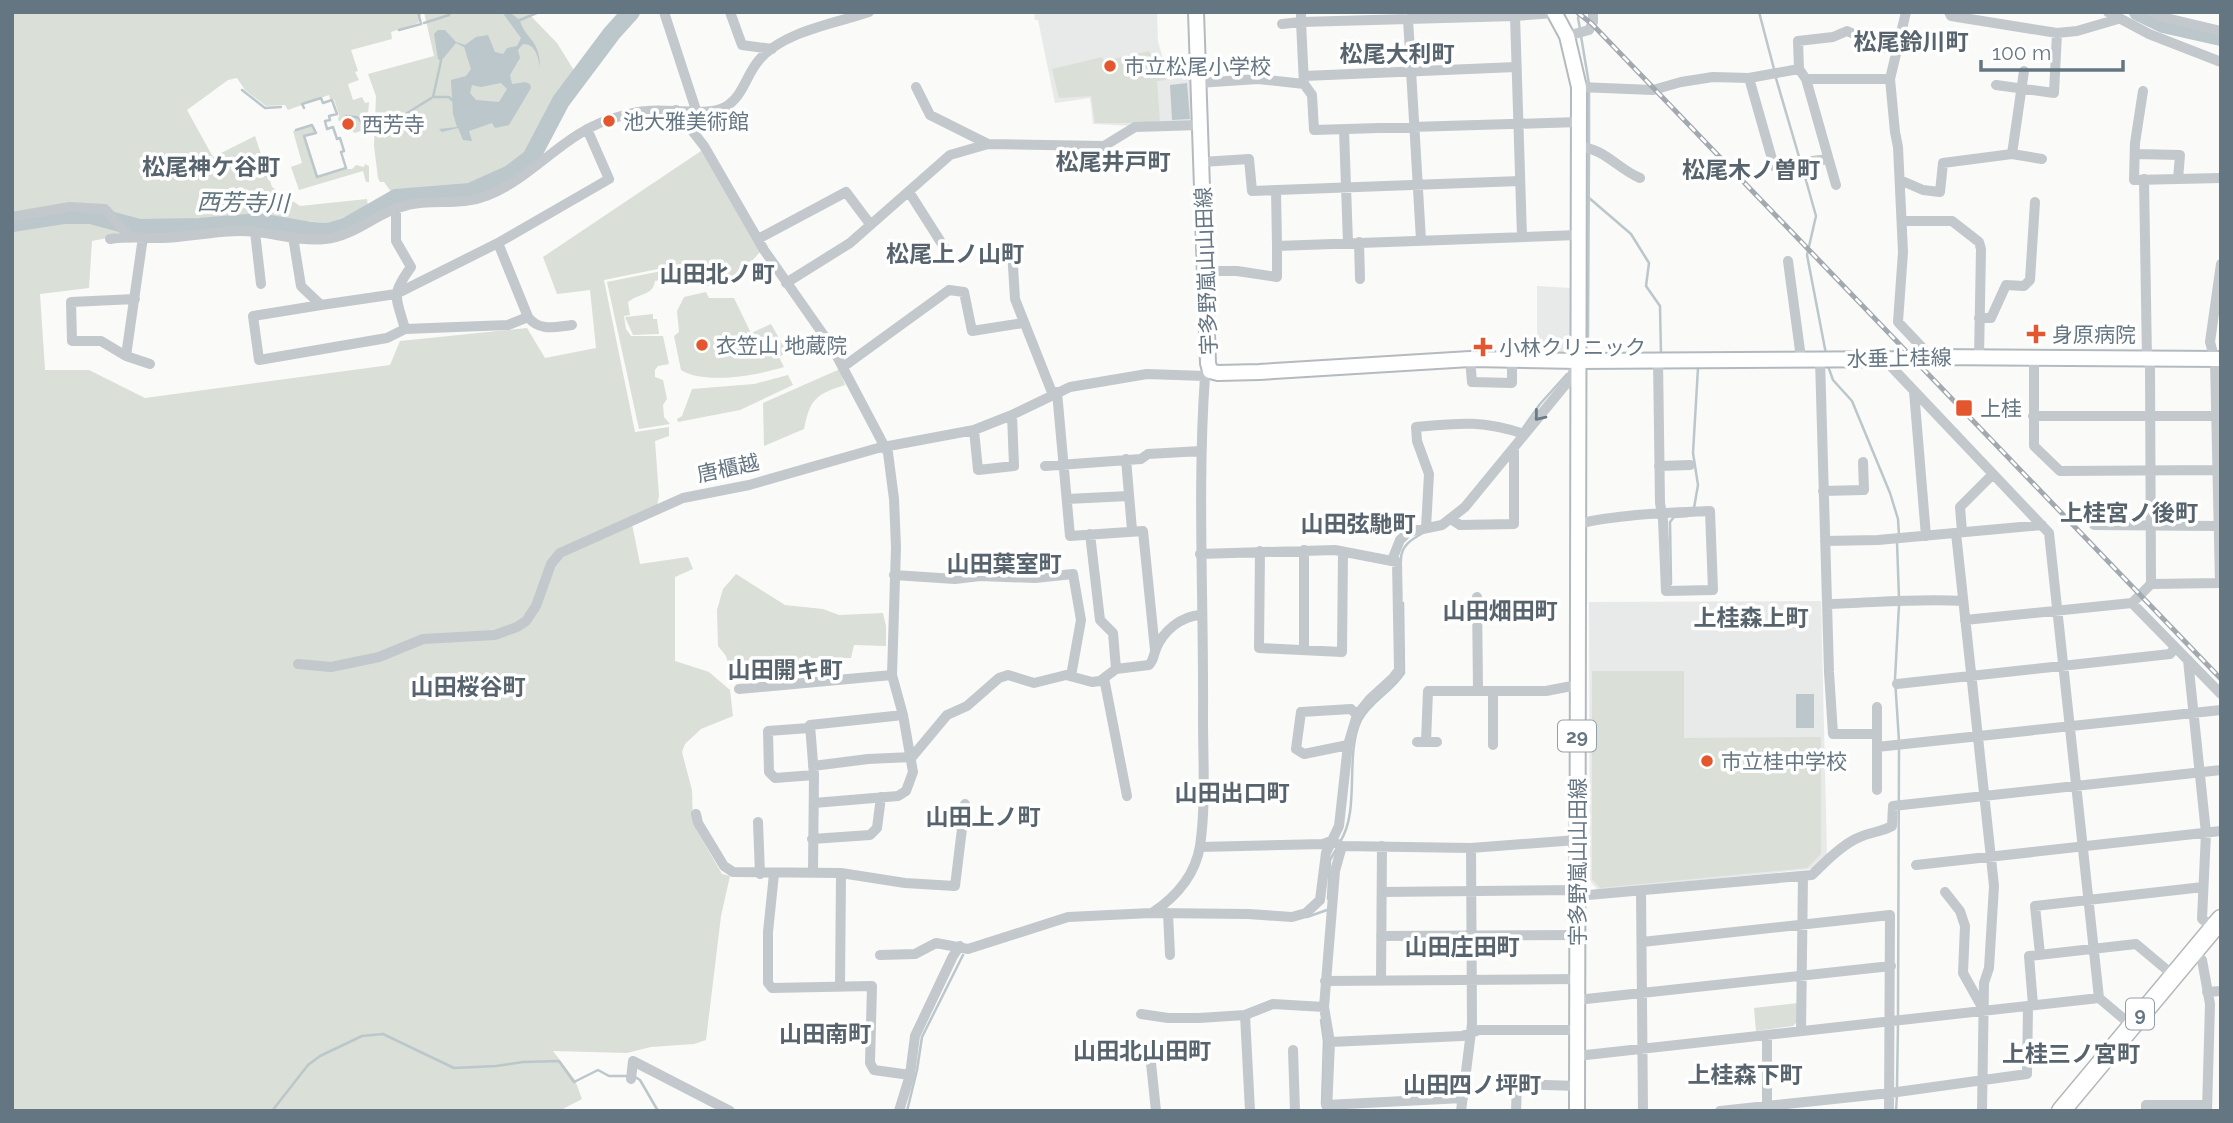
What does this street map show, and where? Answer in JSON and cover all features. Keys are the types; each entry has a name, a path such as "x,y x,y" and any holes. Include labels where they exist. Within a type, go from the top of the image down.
{"highway":[{"name":"9","path":"2061,1111 2217,923"}],"main road":[{"name":"宇多野嵐山山田線","path":"1196,12 1208,373 1470,359 1578,360"},
{"name":"宇多野嵐山山田線","path":"1554,13 1567,36 1586,87 1579,122 1578,147 1577,1111"},
{"name":"水垂上桂線","path":"1578,360 1931,357 2218,360"}],"street":[{"path":"664,12 696,110"},
{"path":"730,12 742,45 772,49"},
{"path":"110,239 128,236 255,232 293,237 335,238 396,208 425,202 461,202 487,196 509,184 553,150 598,122 647,110 710,112 726,107 737,95 758,61 772,49 788,39 869,12"},
{"path":"1567,36 1589,30 1593,22 1593,12"},
{"path":"1906,12 1890,79 1902,221 1903,252 1898,322 1931,357"},
{"path":"1949,12 1951,16 2057,33 2077,31 2118,19"},
{"path":"2108,12 2118,19 2221,62"},
{"path":"2152,12 2221,32"},
{"path":"1282,24 1301,17 1408,19 1554,13"},
{"path":"1512,14 1522,237"},
{"path":"1301,17 1304,80 1312,95 1314,130 1579,122"},
{"path":"1408,19 1421,240"},
{"path":"1836,185 1806,79 1799,69 1798,40 1833,37 1847,31 1895,52"},
{"path":"1996,85 2054,93 2057,33"},
{"path":"1198,83 1258,79 1304,80 1410,71 1516,67"},
{"path":"1586,87 1653,90 1713,76 1749,78 1799,69"},
{"path":"2012,154 2024,71"},
{"path":"1749,78 1774,166 1828,159"},
{"path":"1806,79 1890,79"},
{"path":"916,87 930,115 988,144"},
{"path":"2143,91 2134,180 2221,178"},
{"path":"676,110 704,146 786,283 832,347 888,453 896,547 892,675 903,715 913,772 906,791 898,796 814,803"},
{"path":"786,283 850,243 950,155 988,144 1104,146 1135,128 1200,125"},
{"path":"528,317 508,325 405,329 387,338 259,360 253,316 396,294 531,226 609,179 587,129"},
{"path":"1344,130 1348,243"},
{"path":"1578,147 1593,147 1630,174 1640,178"},
{"path":"1900,180 1923,190 1940,192 1943,163 2012,154 2042,159"},
{"path":"2135,154 2180,155 2178,179"},
{"path":"1202,162 1250,159 1252,191 1520,181"},
{"path":"2144,179 2147,359 2150,367 2151,584"},
{"path":"1205,271 1237,271 1276,277 1276,191"},
{"path":"758,239 846,192 870,224"},
{"path":"909,192 944,247"},
{"path":"1979,318 1991,318 2007,285 2024,286 2030,280 2035,202"},
{"path":"12,217 70,207 105,209 128,236"},
{"path":"396,208 396,241 411,267 396,288 405,329"},
{"path":"1902,221 1952,221 1979,242 1979,358"},
{"path":"255,232 261,284"},
{"path":"1277,246 1578,235"},
{"path":"126,356 143,237"},
{"path":"293,237 301,286 321,305"},
{"path":"1359,242 1360,279"},
{"path":"498,243 528,317 535,325 549,328 572,325"},
{"path":"903,715 768,731 769,772 775,778 868,759 912,757 947,715 967,706 999,678 1009,675 1034,683 1066,675 1092,682 1104,678 1116,669 1149,665 1153,662 1155,650 1143,531 1070,536 1055,394 1015,299 1012,250"},
{"path":"1788,261 1801,358"},
{"path":"1965,620 2132,603 2151,584 2220,583 2216,416 2218,360 2210,342 2220,268"},
{"path":"843,367 949,290 964,292 972,331 1023,323"},
{"path":"135,299 71,302 72,341 101,341 126,356 150,364"},
{"path":"1470,359 1472,382 1498,383 1511,383 1511,359"},
{"path":"1577,524 1608,517 1661,513 1710,511 1713,590 1666,591 1661,513 1659,466 1658,359"},
{"path":"1820,359 1833,734 1877,734"},
{"path":"1884,359 2049,533 2099,998"},
{"path":"2034,359 2034,446 2060,471 2217,470"},
{"path":"1392,560 1399,540 1408,532 1442,525 1488,480 1570,379 1578,360"},
{"path":"1151,913 1171,900 1181,889 1200,847 1204,671 1200,554 1201,451 1208,373"},
{"name":"唐櫃越","path":"298,664 331,667 379,657 423,639 477,637 506,631 526,621 536,606 551,564 559,553 683,498 749,485 885,448 974,430 1080,384 1147,374 1208,373"},
{"path":"1914,391 1926,536"},
{"path":"974,430 978,470 1014,466 1012,415"},
{"path":"2033,416 2216,416"},
{"path":"1426,528 1429,474 1417,441 1416,427 1480,423 1524,434"},
{"path":"1451,519 1460,525 1514,524 1514,446"},
{"path":"1045,466 1141,459 1148,454 1201,451"},
{"path":"1126,459 1132,530"},
{"path":"1823,491 1864,490 1863,462"},
{"path":"1659,466 1690,465"},
{"path":"1982,1111 1984,983 1989,968 1994,886 1963,601 1959,532 1960,507 1993,474"},
{"path":"1066,499 1129,496"},
{"path":"1825,541 1878,540 2042,525"},
{"path":"2094,525 2218,526"},
{"path":"1090,534 1100,620 1113,633 1116,669"},
{"path":"1304,550 1304,650"},
{"path":"880,955 915,954 936,943 968,949 1068,917 1151,913 1293,917 1306,913 1320,900 1326,853 1339,827 1348,745 1357,715 1399,670 1397,562 1335,550 1200,554"},
{"path":"1260,551 1259,648 1342,652 1342,552"},
{"path":"894,575 955,579 980,576 1035,578 1073,573 1081,620 1071,677"},
{"path":"1477,597 1478,691"},
{"path":"1827,604 1933,599 1963,601"},
{"path":"2132,603 2221,694"},
{"path":"1155,650 1163,635 1174,625 1191,615 1201,615"},
{"path":"1897,684 2170,654 2175,648"},
{"path":"2188,660 2206,833 2202,919 2217,923"},
{"path":"739,689 892,675"},
{"path":"1104,678 1127,796"},
{"path":"1427,742 1428,691 1546,691 1577,685"},
{"path":"1493,691 1493,745"},
{"path":"1877,707 1877,790"},
{"path":"1348,745 1304,754 1296,749 1301,712 1351,709 1357,715"},
{"path":"1877,747 2221,710"},
{"path":"809,728 814,770 813,872"},
{"path":"1382,892 1642,891 1812,875 1860,836 1881,833 1892,826 1893,806 2221,770"},
{"path":"812,839 870,835 877,828 881,797"},
{"path":"696,814 698,823 723,866 733,872 841,873 905,883 954,886 965,804"},
{"path":"758,822 760,874"},
{"path":"1916,865 2221,831"},
{"path":"1200,847 1323,844 1331,841 1342,846 1471,848 1577,840"},
{"path":"1342,846 1335,870 1325,981 1324,1007 1329,1042 1326,1108 1463,1098"},
{"path":"1381,980 1382,846"},
{"path":"1461,1111 1470,1033 1473,935 1471,848"},
{"path":"840,986 841,873"},
{"path":"774,874 768,932 768,983 772,988 872,986 870,1063 874,1070 910,1075"},
{"path":"1801,1031 1803,876"},
{"path":"2040,954 2035,906 2203,887"},
{"path":"1642,891 1643,1111"},
{"path":"1945,891 1960,911 1965,926 1963,973 1983,1011"},
{"path":"1168,914 1170,955"},
{"path":"1642,942 1890,915 1889,1111"},
{"path":"1381,936 1577,935"},
{"path":"1720,1111 1767,1108 2027,1074 2031,1005 2029,956 2136,944 2173,975"},
{"path":"899,1111 910,1075 915,1037 960,946"},
{"path":"2193,952 2202,960 2215,1045 2207,1105"},
{"path":"1577,1000 1891,966"},
{"path":"1325,981 1577,979"},
{"path":"2207,992 2221,991"},
{"path":"1577,1056 2099,998 2132,1025"},
{"path":"1141,1014 1178,1018 1245,1016 1273,1004 1324,1007"},
{"path":"1245,1016 1250,1111"},
{"path":"1329,1042 1462,1036 1479,1030 1577,1030"},
{"path":"1767,1035 1767,1108"},
{"path":"1293,1050 1294,1111"},
{"path":"631,1076 633,1061 730,1111"},
{"path":"1151,1063 1156,1111"},
{"path":"1516,1111 1517,1084 1577,1086"},
{"path":"2146,1111 2146,1105 2207,1105 2221,1098"}],"shaded area":[{"path":"12,12 422,12 418,23 391,32 392,39 351,50 359,80 348,84 353,100 362,97 365,103 369,102 367,129 355,133 338,120 334,99 330,99 329,95 288,110 285,105 266,106 245,90 237,78 228,80 187,110 213,157 255,136 272,187 300,206 367,199 368,206 327,223 260,217 231,219 173,225 92,241 89,288 40,294 45,370 89,370 145,398 390,365 400,341 527,328 545,358 596,348 590,290 557,294 543,257 701,151 760,252 737,275 707,286 697,261 604,280 635,432 669,427 669,436 655,441 659,496 656,511 632,524 640,564 688,557 693,569 675,577 675,661 709,672 730,690 733,716 701,729 685,744 682,752 692,790 693,824 722,874 730,876 721,916 706,1040 627,1053 553,1051 575,1080 582,1099 559,1111 12,1111"},
{"path":"424,12 527,12 557,43 575,72 555,102 528,154 475,184 392,193 378,178 374,146 376,96 368,74 434,56"},
{"path":"502,12 509,12 520,20 535,45 540,67 534,49 523,44 518,50 520,58 510,75 512,84 525,82 530,84 531,88 509,125 495,128 492,123 469,131 472,141 463,140 458,128 442,132 439,129 457,127 453,114 451,80 466,76 471,69 464,47 456,43 441,61 438,59 434,34 438,30 445,30 456,42 465,45 476,37 488,35 495,52 503,54 507,48 517,46 521,38","holes":["501,83 507,89 499,102 476,100 470,93 472,85 481,87"]},
{"name":"市立松尾小学校","path":"1034,12 1157,12 1158,42 1164,61 1169,59 1176,73 1192,70 1195,121 1134,126 1093,124 1090,98 1055,103"},
{"path":"1149,51 1166,80 1157,81 1160,123 1095,123 1091,96 1059,98 1052,69 1102,57 1104,61"},
{"path":"1187,83 1190,119 1172,120 1170,85"},
{"path":"313,125 315,133 304,137 317,178 352,169 356,165 364,167 365,164 369,166 369,182 366,182 363,171 299,190 291,167 302,163 293,131"},
{"path":"696,264 703,284 689,283 674,277 655,281 648,292 628,302 630,315 624,316 626,329 631,336 663,336 669,364 658,366 655,377 663,380 667,399 663,405 664,417 670,424 639,429 607,282"},
{"path":"1537,286 1570,288 1570,345 1562,353 1537,353"},
{"path":"706,292 709,298 734,298 751,333 771,324 787,352 779,357 784,367 717,378 691,375 681,370 674,336 679,332 677,311 684,297"},
{"path":"653,314 653,319 657,319 659,334 633,335 625,317"},
{"path":"840,369 845,385 827,391 816,399 804,429 764,446 763,403"},
{"path":"788,375 793,385 740,410 678,422 692,389 754,384"},
{"path":"736,574 785,605 823,609 839,615 883,613 886,646 854,645 851,658 799,658 795,671 732,676 726,656 718,646 717,610 723,589"},
{"name":"市立桂中学校","path":"1821,601 1827,855 1812,869 1598,890 1590,881 1589,602"},
{"path":"1592,671 1684,671 1684,738 1821,737 1821,854 1807,868 1600,888 1592,879"},
{"path":"1796,694 1814,694 1814,728 1796,728"},
{"path":"1798,1003 1798,1021 1793,1026 1756,1031 1754,1008"}],"waterway":[{"path":"418,12 421,24"},
{"path":"424,23 449,15 450,12"},
{"path":"520,20 539,12"},
{"name":"西芳寺川","path":"12,223 63,215 91,215 139,228 259,222 328,232 347,226 396,198 470,192 510,174 531,158 561,101 631,12"},
{"path":"1580,12 1580,29"},
{"path":"1759,12 1774,69"},
{"path":"2138,12 2163,24 2221,37"},
{"path":"399,30 421,24"},
{"path":"1581,36 1589,84"},
{"path":"433,97 441,61"},
{"path":"1775,75 1800,160"},
{"path":"242,90 265,108 281,107"},
{"path":"1589,91 1589,144"},
{"path":"346,116 357,117 364,127 373,127 404,115 433,97 449,97 452,100"},
{"path":"296,130 312,125 316,133 304,136 317,177 346,168 340,138 337,139 333,127 327,129 325,121 330,120 329,116 337,114 332,100 323,103 321,98 302,104 304,108"},
{"path":"1588,337 1589,150"},
{"path":"1802,166 1816,216 1807,255 1826,354"},
{"path":"1588,197 1631,234 1649,263 1646,286 1660,306 1661,354"},
{"path":"1694,508 1698,485 1693,453 1698,368 1695,366"},
{"path":"1828,366 1833,380 1852,401 1890,493 1898,519 1899,535"},
{"path":"1521,431 1540,404 1567,374"},
{"path":"1671,584 1670,522 1674,517 1688,516"},
{"path":"1401,561 1405,547 1423,533"},
{"path":"1897,542 1899,598"},
{"path":"1340,842 1350,814 1353,749 1361,720 1370,707 1404,673 1403,603"},
{"path":"1899,605 1895,679 1899,741"},
{"path":"1898,1018 1899,748"},
{"path":"1328,899 1330,860 1337,848"},
{"path":"1307,917 1327,910"},
{"path":"907,1111 922,1037 963,955"},
{"path":"1321,1020 1324,1041 1322,1104"},
{"path":"1897,1087 1898,1024"},
{"path":"272,1111 308,1065 320,1056 362,1036 383,1034 454,1068 559,1061 574,1082 598,1070 609,1076 629,1076"},
{"path":"635,1077 640,1080 658,1111"},
{"path":"1896,1111 1897,1094"}],"railway":[{"path":"1577,12 1592,24 2221,679"}],"place":[{"name":"市立松尾小学校","path":"1110,66"},
{"name":"池大雅美術館","path":"609,121"},
{"name":"西芳寺","path":"348,124"},
{"name":"身原病院","path":"2036,334"},
{"name":"衣笠山 地蔵院","path":"702,345"},
{"name":"小林クリニック","path":"1483,347"},
{"name":"上桂","path":"1964,408"},
{"name":"市立桂中学校","path":"1707,761"}],"district":[{"name":"松尾鈴川町","path":"1911,41"},
{"name":"松尾大利町","path":"1397,53"},
{"name":"松尾井戸町","path":"1113,161"},
{"name":"松尾神ケ谷町","path":"211,166"},
{"name":"松尾木ノ曽町","path":"1751,169"},
{"name":"松尾上ノ山町","path":"955,253"},
{"name":"山田北ノ町","path":"717,273"},
{"name":"上桂宮ノ後町","path":"2129,512"},
{"name":"山田弦馳町","path":"1358,523"},
{"name":"山田葉室町","path":"1004,563"},
{"name":"山田畑田町","path":"1500,610"},
{"name":"上桂森上町","path":"1751,617"},
{"name":"山田開キ町","path":"785,669"},
{"name":"山田桜谷町","path":"468,686"},
{"name":"山田出口町","path":"1232,792"},
{"name":"山田上ノ町","path":"983,816"},
{"name":"山田庄田町","path":"1462,946"},
{"name":"山田南町","path":"825,1033"},
{"name":"山田北山田町","path":"1142,1050"},
{"name":"上桂三ノ宮町","path":"2071,1053"},
{"name":"上桂森下町","path":"1745,1074"},
{"name":"山田四ノ坪町","path":"1472,1084"}]}
